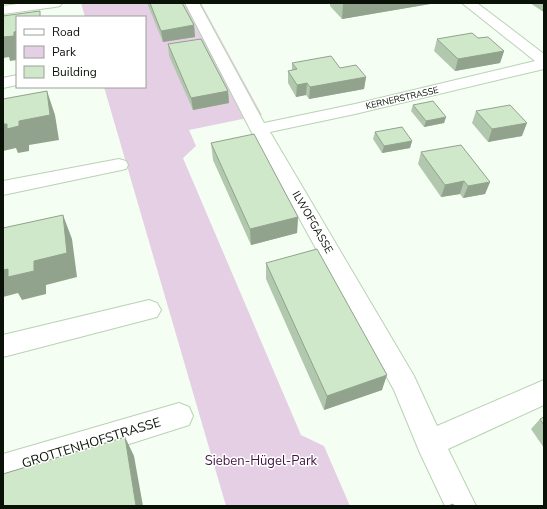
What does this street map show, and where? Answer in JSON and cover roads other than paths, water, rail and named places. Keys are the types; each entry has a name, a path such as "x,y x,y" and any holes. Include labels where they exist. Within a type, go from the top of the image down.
{"street":[{"path":"3,10 55,3"},
{"name":"ILWOFGASSE","path":"192,3 259,128 405,384 430,443 461,506"},
{"path":"469,3 544,63"},
{"name":"KERNERSTRASSE","path":"259,128 355,109 544,63"},
{"path":"3,82 16,80"},
{"path":"3,188 119,165"},
{"path":"3,346 149,310"},
{"path":"430,443 544,392"},
{"name":"GROTTENHOFSTRASSE","path":"3,469 178,416"}],"park label":[{"name":"Sieben-Hügel-Park","path":"261,460"}]}
